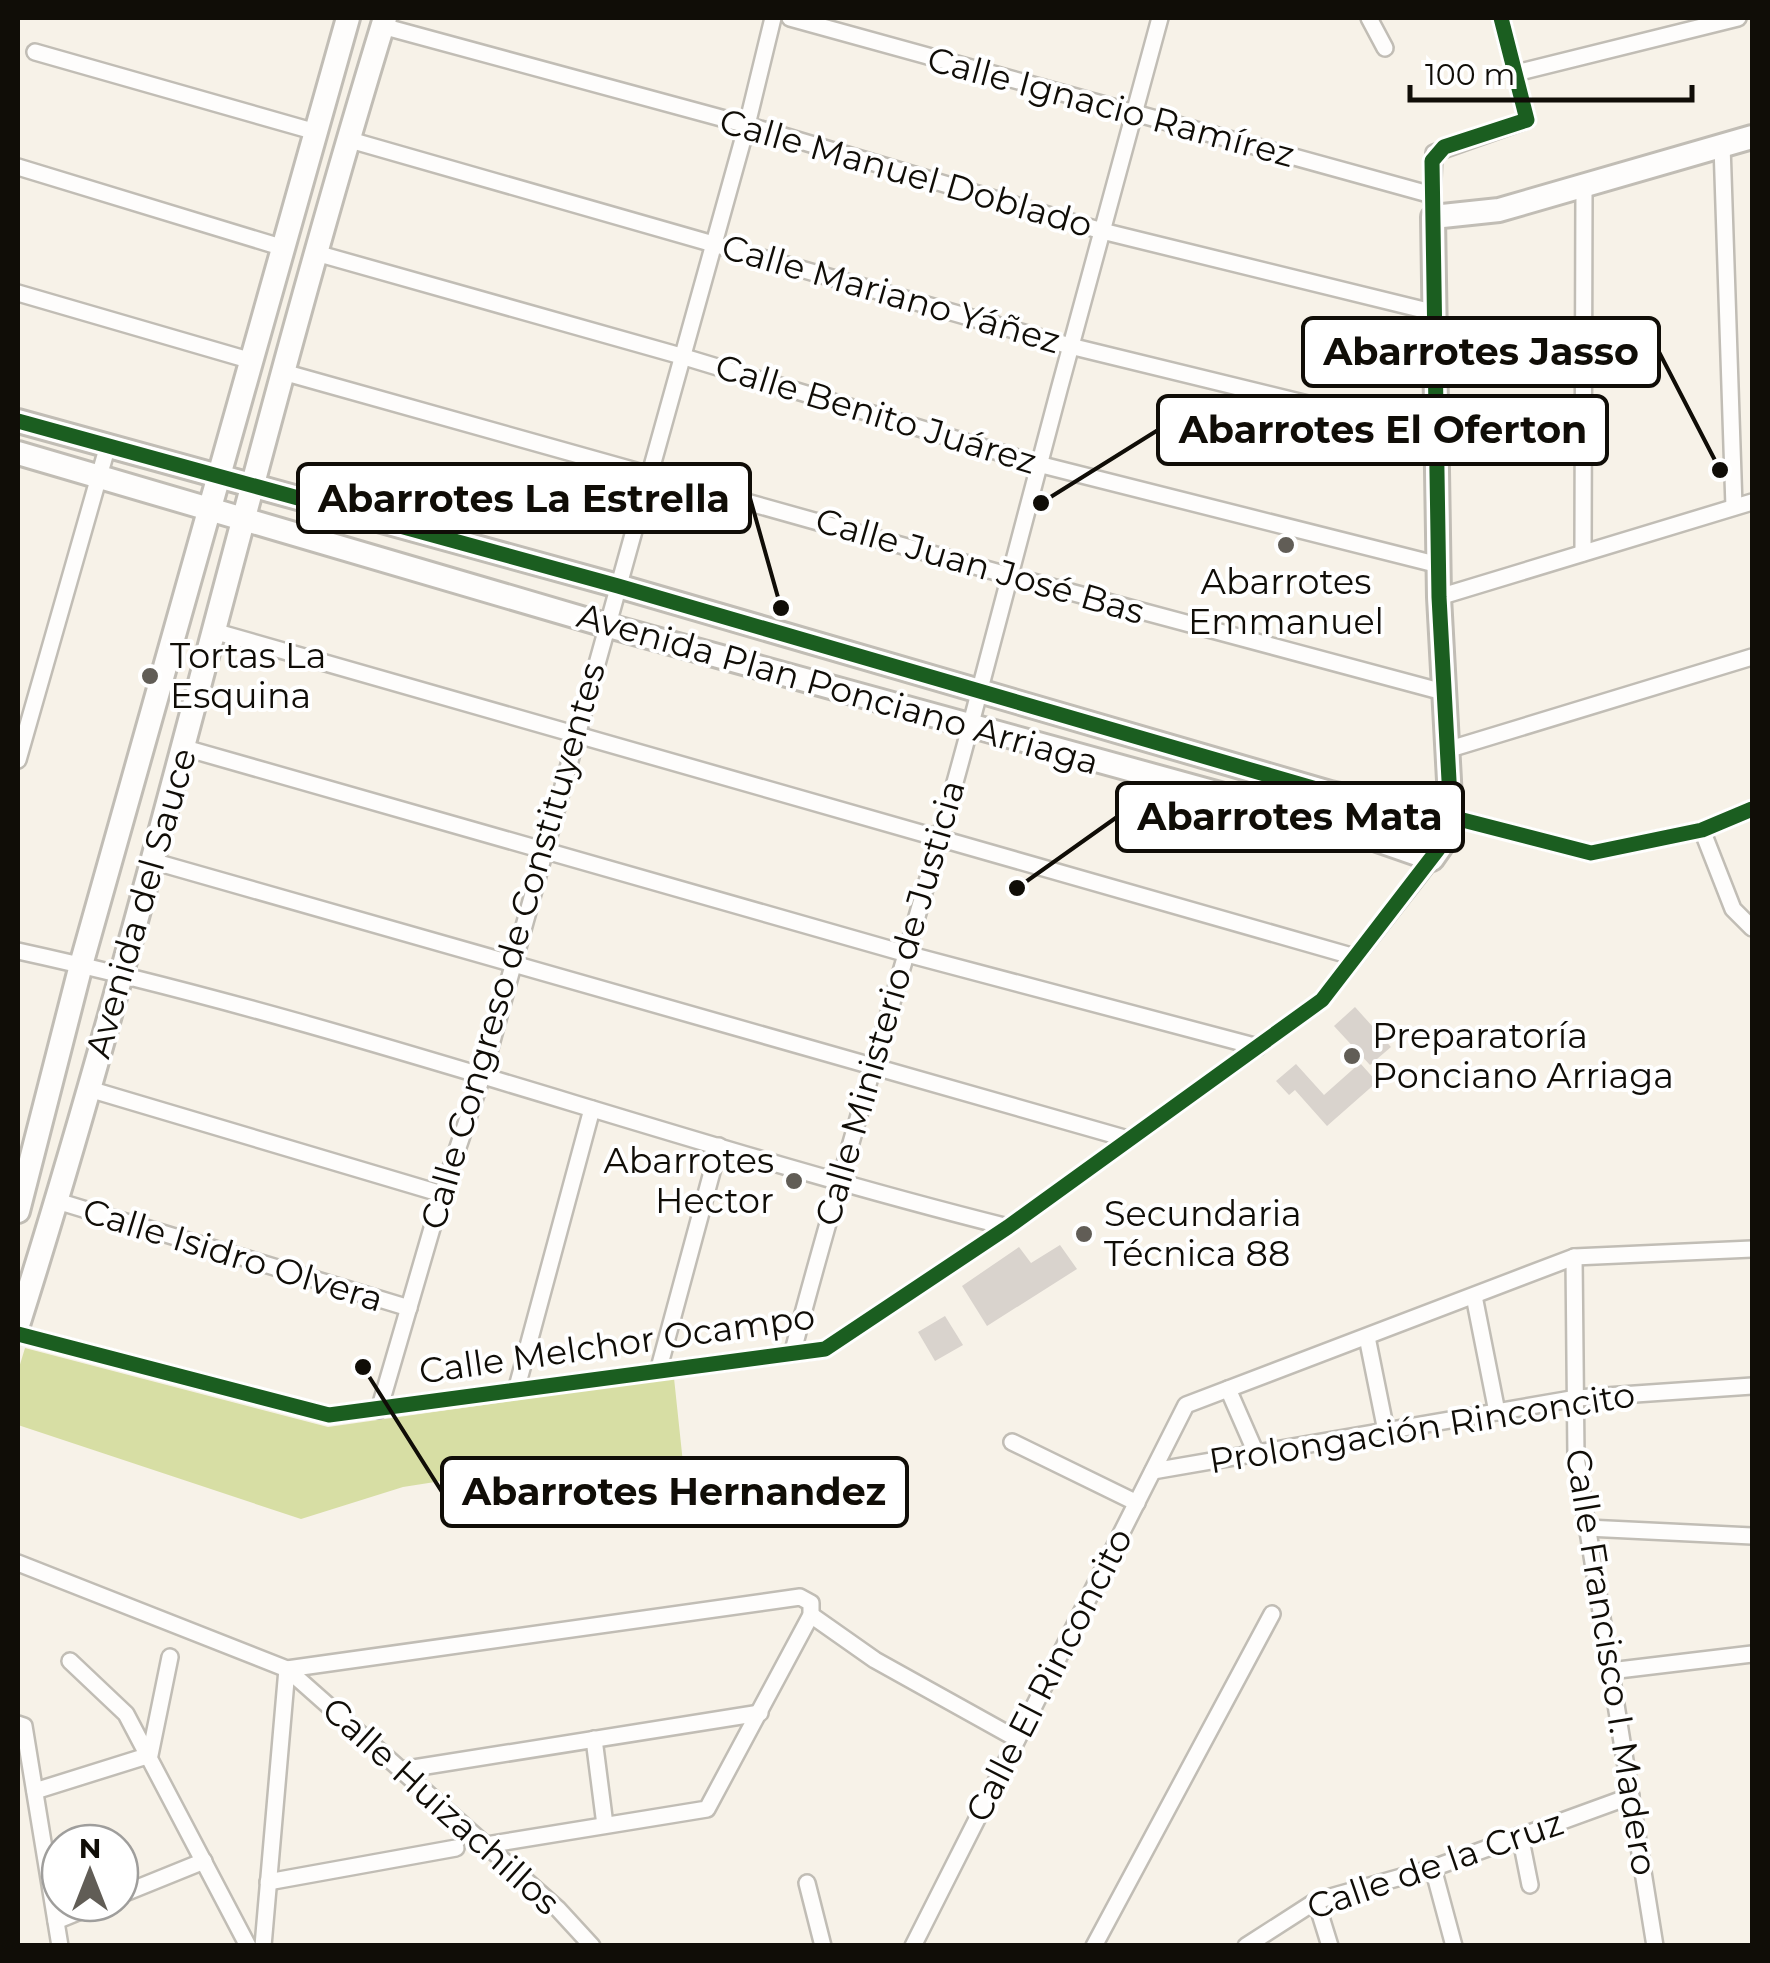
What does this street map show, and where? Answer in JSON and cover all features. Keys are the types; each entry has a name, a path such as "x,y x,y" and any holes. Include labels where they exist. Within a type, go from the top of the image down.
{"street":[{"name":"Avenida del Sauce","path":"18,1211 81,965 348,18"},
{"name":"Calle Congreso de Constituyentes","path":"379,1410 514,964 605,624 747,125 773,18"},
{"name":"Calle Ignacio Ramírez","path":"790,18 1133,115 1432,206 1499,210 1752,136"},
{"name":"Calle Ministerio de Justicia","path":"793,1351 836,1184 907,954 980,690 1007,575 1160,18"},
{"path":"1370,18 1385,48"},
{"path":"1500,18 1528,120 1434,153 1432,312 1438,564 1452,817 1591,853 1702,830 1752,810"},
{"path":"1516,73 1738,18"},
{"name":"Avenida del Sauce","path":"18,1325 89,1088 217,632 283,372 384,22"},
{"name":"Calle Manuel Doblado","path":"384,22 1102,230 1432,312"},
{"path":"34,52 316,132"},
{"name":"Calle Mariano Yáñez","path":"350,140 1070,346 1435,435"},
{"path":"1722,145 1734,508"},
{"path":"18,167 284,248"},
{"path":"1583,553 1584,186"},
{"name":"Calle Benito Juárez","path":"316,253 681,356 1038,464 1438,564"},
{"path":"18,292 252,361"},
{"name":"Calle Juan José Bas","path":"283,372 1007,575 1447,693"},
{"name":"Avenida Plan Ponciano Arriaga","path":"18,421 618,586 1330,792 1452,817"},
{"path":"18,760 108,445"},
{"name":"Avenida Plan Ponciano Arriaga","path":"18,453 605,624 1340,828 1432,859"},
{"path":"1440,597 1752,502"},
{"path":"217,632 1355,957"},
{"path":"1450,748 1752,657"},
{"path":"184,748 546,848 907,954 1258,1046"},
{"path":"1330,792 1340,828"},
{"name":"Calle Melchor Ocampo","path":"18,1334 329,1415 658,1368 825,1349 1008,1228 1322,1000 1432,859 1446,839 1452,817"},
{"path":"1702,830 1733,909 1752,928"},
{"path":"152,861 1128,1139"},
{"path":"18,951 120,975 719,1146 836,1184 1008,1228"},
{"path":"89,1088 442,1194"},
{"path":"517,1387 592,1109"},
{"path":"658,1368 719,1146"},
{"name":"Calle Isidro Olvera","path":"57,1201 409,1308"},
{"path":"1256,1453 1228,1390 1574,1257 1752,1249"},
{"name":"Calle Francisco I. Madero","path":"1574,1257 1576,1456 1655,1946"},
{"path":"1474,1296 1497,1412"},
{"path":"1366,1337 1386,1431"},
{"name":"Prolongación Rinconcito","path":"1152,1471 1576,1398 1752,1386"},
{"name":"Calle El Rinconcito","path":"913,1946 1186,1406 1228,1390"},
{"path":"1012,1442 1136,1503"},
{"path":"1587,1528 1752,1536"},
{"path":"18,1564 287,1669 800,1597 810,1603 812,1615 707,1809 486,1845"},
{"path":"1094,1946 1272,1614"},
{"path":"812,1615 875,1660 1017,1739"},
{"path":"1610,1671 1752,1654"},
{"path":"150,1756 170,1657"},
{"path":"70,1661 126,1714 248,1946"},
{"path":"263,1946 287,1669"},
{"name":"Calle Huizachillos","path":"287,1669 486,1845 592,1946"},
{"path":"401,1770 760,1713"},
{"path":"18,1724 24,1726 40,1826"},
{"path":"594,1739 605,1825"},
{"path":"34,1791 150,1756"},
{"name":"Calle de la Cruz","path":"1246,1946 1316,1900 1433,1868 1630,1796"},
{"path":"1520,1835 1530,1885"},
{"path":"268,1882 456,1848"},
{"path":"140,1887 204,1861"},
{"path":"1433,1868 1454,1946"},
{"path":"807,1883 823,1946"},
{"path":"1316,1900 1330,1946"}],"green space":[{"path":"25,1348 328,1427 674,1378 683,1463 516,1491 511,1470 403,1487 301,1519 18,1425 18,1371"}],"building":[{"path":"1355,1007 1391,1047 1370,1065 1334,1026"},
{"path":"1360,1063 1377,1082 1327,1126 1295,1090 1289,1095 1276,1081 1296,1064 1324,1095"},
{"path":"1060,1245 1077,1269 987,1326 962,1286 1019,1247 1031,1263"},
{"path":"945,1316 963,1345 935,1361 918,1332"}],"cycle path":[{"path":"18,1334 329,1415 825,1349 1008,1227 1322,1000 1446,839 1451,817 1439,597 1432,161 1444,147 1527,120 1501,18"},
{"path":"18,421 618,586 1330,793 1451,817 1591,853 1702,830 1752,809"}],"place":[{"name":"Abarrotes Jasso","path":"1720,470"},
{"name":"Abarrotes El Oferton","path":"1041,503"},
{"name":"Abarrotes Emmanuel","path":"1286,545"},
{"name":"Abarrotes La Estrella","path":"781,608"},
{"name":"Tortas La Esquina","path":"150,676"},
{"name":"Abarrotes Mata","path":"1017,888"},
{"name":"Preparatoría Ponciano Arriaga","path":"1352,1056"},
{"name":"Abarrotes Hector","path":"794,1181"},
{"name":"Secundaria Técnica 88","path":"1084,1234"},
{"name":"Abarrotes Hernandez","path":"363,1367"}]}
